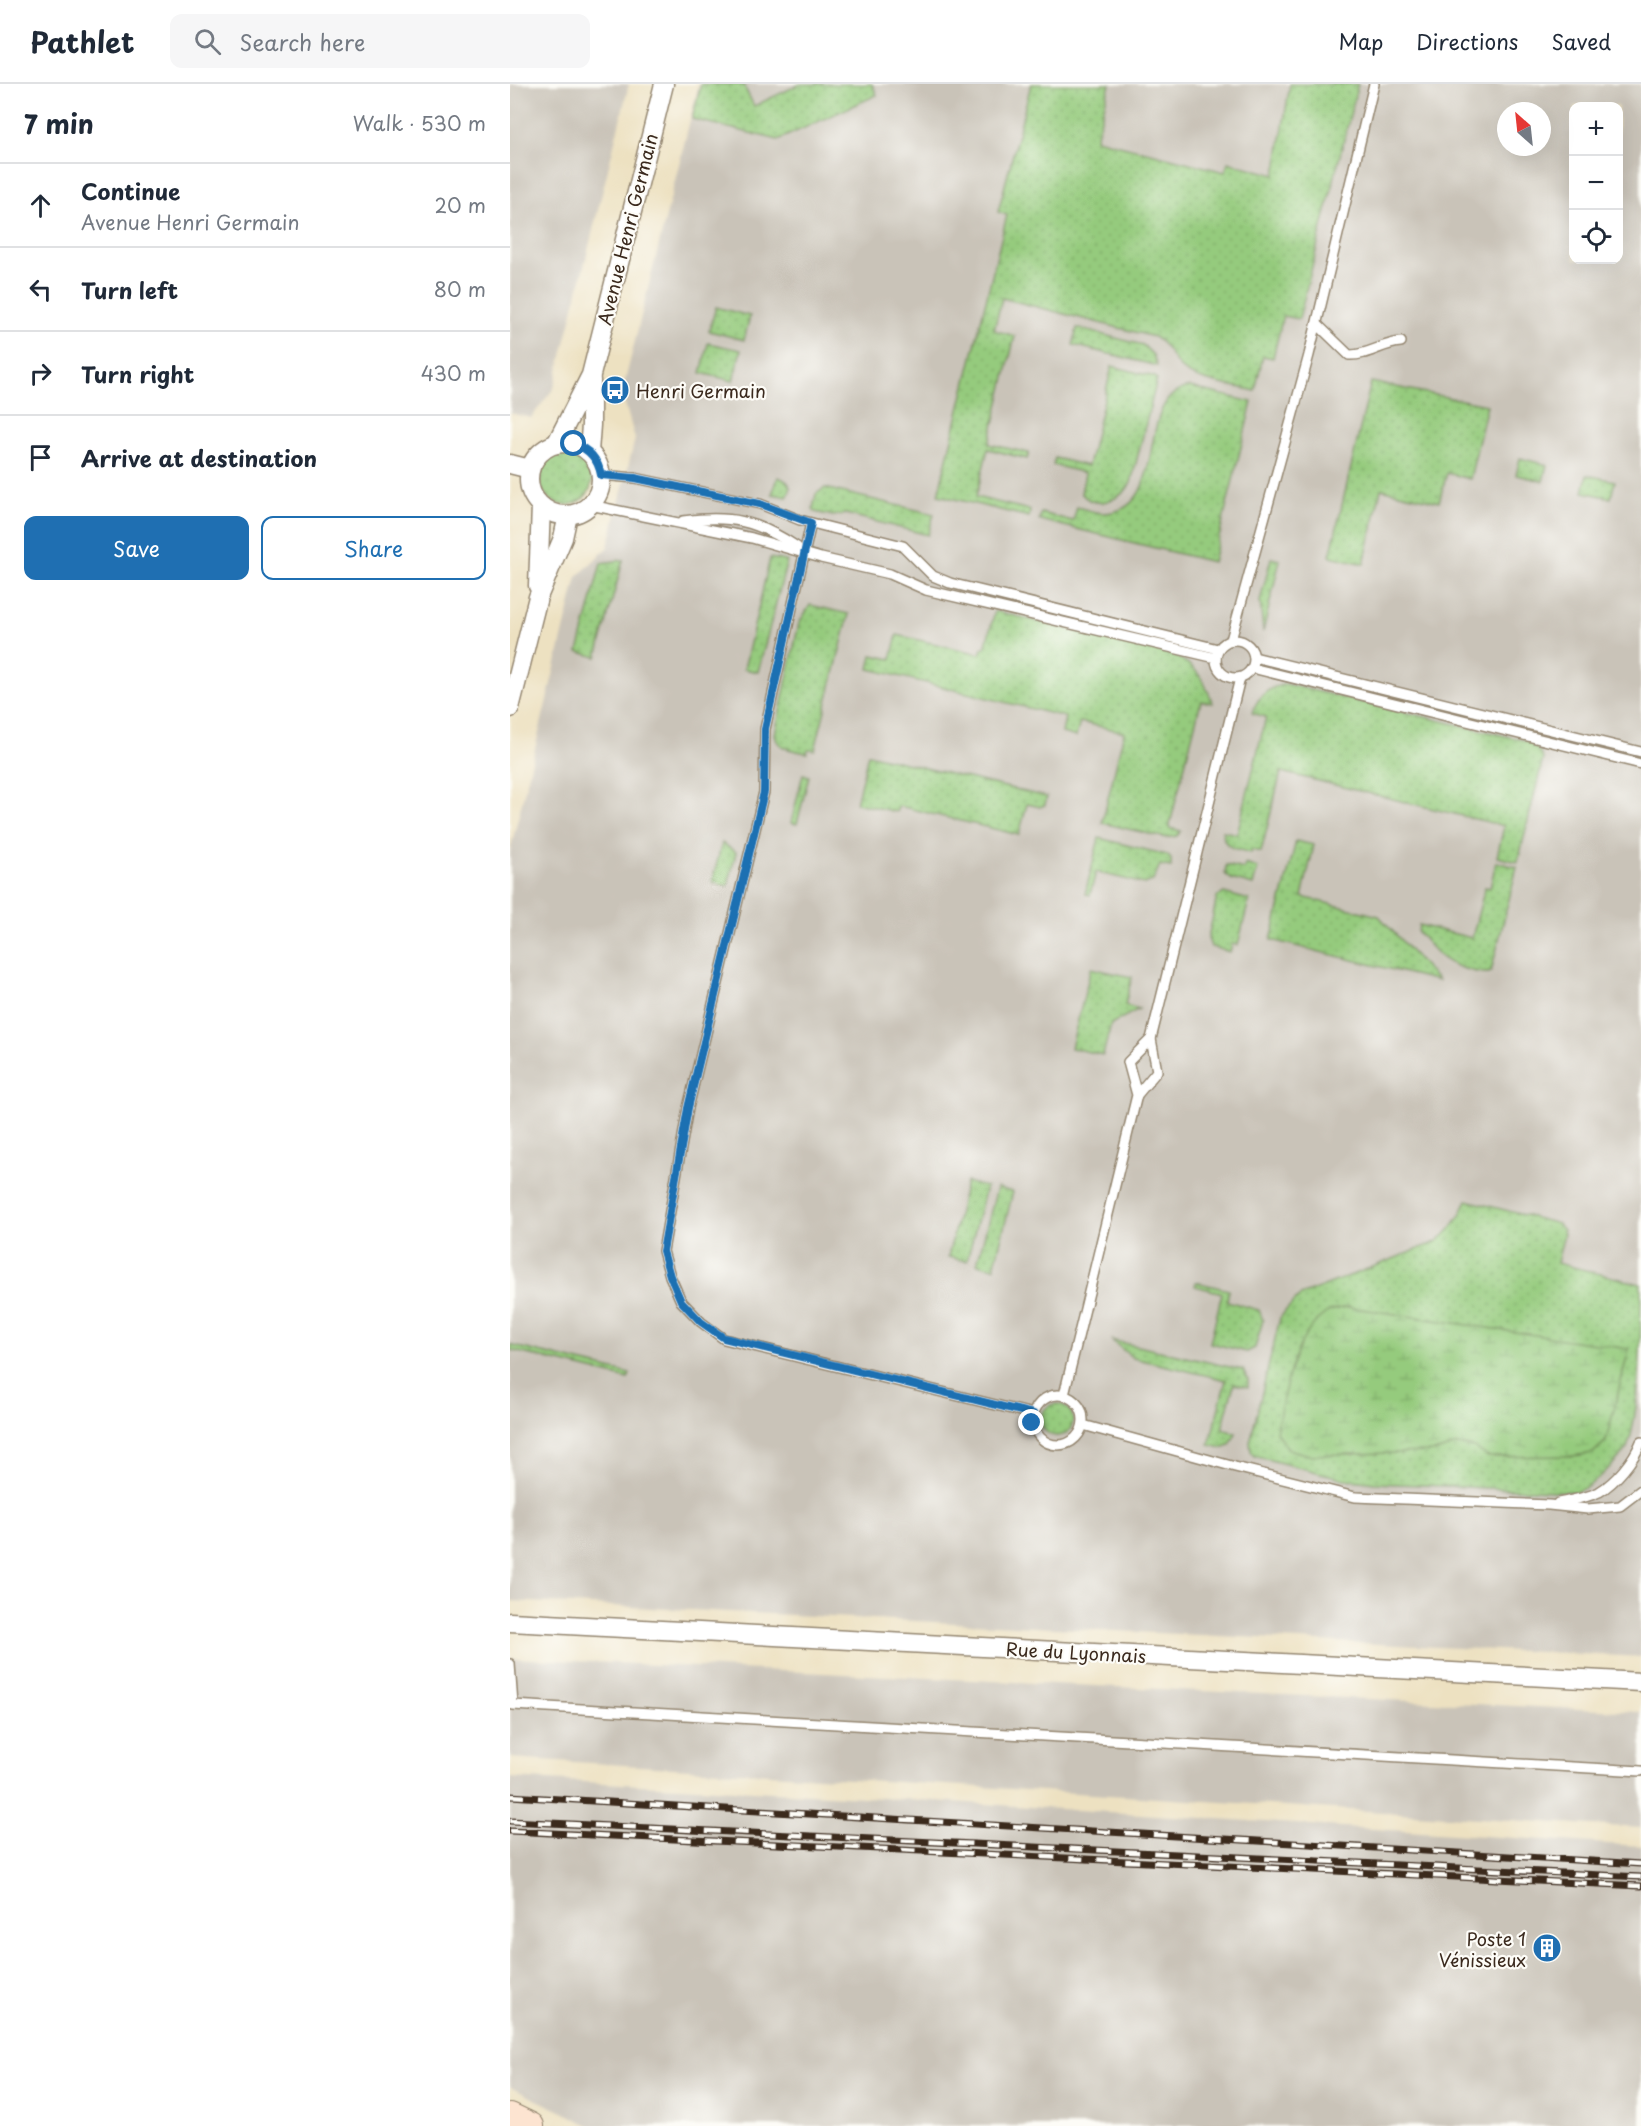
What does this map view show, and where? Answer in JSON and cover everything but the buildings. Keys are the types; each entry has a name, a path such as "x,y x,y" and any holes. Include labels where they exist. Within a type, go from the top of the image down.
{"street":[{"name":"Avenue Henri Germain","path":"530,470 539,453 556,444 591,375 664,84"},
{"name":"Avenue Henri Germain","path":"589,452 591,375"},
{"path":"510,464 530,470 530,489 534,499 541,506 558,514 576,513 590,505 597,496 601,475 599,466 589,452 574,444 556,444"},
{"path":"538,597 541,506"},
{"path":"510,708 538,597 563,538 568,515"},
{"name":"Rue du Lyonnais","path":"510,1622 1641,1682"},
{"path":"510,2116 531,2126"}],"lane":[{"path":"1217,653 1231,640 1317,324 1374,84"},
{"path":"1317,324 1348,355 1360,355 1401,342"},
{"path":"601,475 635,478 760,504 811,523 903,546 933,576 950,583 1217,653"},
{"path":"590,505 752,538 890,574 926,590 1217,653"},
{"path":"676,522 706,518 739,520 756,524 777,534 804,552"},
{"path":"811,523 765,729 764,792 688,1108 663,1251 670,1276 681,1301 701,1322 724,1338 1033,1414"},
{"path":"1217,653 1219,670 1234,679 1240,678 1252,668 1253,651 1246,643 1231,640"},
{"path":"1254,657 1641,752"},
{"path":"1252,668 1641,764"},
{"path":"1064,1395 1137,1095 1157,1071 1151,1039 1240,678"},
{"path":"1137,1095 1128,1062 1151,1039"},
{"path":"1064,1395 1077,1403 1083,1417 1083,1425 1075,1439 1068,1443 1053,1445 1039,1437 1032,1423 1033,1414 1041,1401 1048,1396 1064,1395"},
{"path":"1083,1425 1355,1497 1549,1505 1588,1509 1620,1506 1641,1490"},
{"path":"1549,1505 1599,1492 1637,1453 1641,1442"},
{"path":"510,1664 513,1705 1641,1771"}],"shaded area":[{"path":"510,84 629,84 554,388 531,418 510,413"},
{"path":"699,84 1641,84 1641,1657 510,1601 510,851 577,577 608,547 635,439 622,393"},
{"path":"510,1658 1641,1712 1641,1828 510,1758"},
{"path":"510,1778 920,1800 1641,1846 1641,2126 592,2126 510,2087"}],"green space":[{"path":"701,84 743,84 754,106 800,84 872,84 877,95 778,140 692,119"},
{"path":"1031,84 1110,84 1096,139 1225,172 1228,162 1275,175 1290,84 1358,84 1299,319 1283,316 1273,358 1263,356 1255,391 1206,380 1188,373 1154,337 1002,298 994,330 1015,336 989,444 1029,453 1027,459 988,449 976,497 1030,510 1029,517 938,495 1007,215 998,212"},
{"path":"716,307 750,316 744,340 709,331"},
{"path":"1077,328 1143,345 1153,355 1157,366 1073,345"},
{"path":"708,343 741,350 733,381 701,373"},
{"path":"1112,366 1155,377 1157,380 1131,483 1121,494 1108,501 1100,502 1093,501 1081,493 1085,473 1053,465 1055,458 1088,466"},
{"path":"1371,382 1487,405 1470,479 1447,473 1439,502 1381,489 1364,564 1330,556"},
{"path":"1190,387 1252,402 1213,562 1039,520 1041,513 1073,521 1077,507 1104,513 1125,507 1138,494 1146,475 1161,410 1172,395"},
{"path":"561,453 571,453 585,460 592,479 585,498 571,505 561,505 551,501 544,494 540,484 540,474 544,464 551,457"},
{"path":"1520,458 1547,465 1543,481 1516,475"},
{"path":"1587,475 1615,481 1611,498 1583,492"},
{"path":"778,477 789,484 790,490 787,497 772,494"},
{"path":"825,488 934,514 928,535 846,514 833,516 815,512 813,508 816,494"},
{"path":"770,558 787,561 758,672 744,669"},
{"path":"1271,558 1280,560 1263,632 1260,601"},
{"path":"623,560 597,657 578,652 601,563"},
{"path":"810,605 849,614 815,750 808,749 807,753 782,746 775,734 799,623"},
{"path":"995,611 1170,654 1186,662 1198,673 1213,703 1201,701 1169,828 1181,831 1177,836 1166,838 1102,823 1124,732 1080,722 1076,737 1062,733 1065,717 869,669 872,655 891,659 897,635 980,654 982,648 985,648"},
{"path":"1286,684 1527,741 1539,751 1543,759 1518,862 1497,857 1504,826 1281,772 1261,852 1252,850 1251,853 1228,845 1223,837 1223,831 1237,834 1266,717 1252,713 1257,702 1265,693 1274,687"},
{"path":"868,754 1047,797 1045,805 1040,807 1027,804 1019,835 899,806 896,812 856,803"},
{"path":"803,774 809,776 797,824 791,823"},
{"path":"1099,838 1167,855 1171,859 1171,867 1160,865 1153,881 1144,884 1096,872 1090,895 1085,894"},
{"path":"1296,841 1314,845 1302,897 1379,916 1438,981 1271,940"},
{"path":"722,843 736,852 728,886 712,882"},
{"path":"1496,862 1517,867 1491,972 1482,973 1447,961 1418,932 1419,925 1472,938 1485,887 1490,888"},
{"path":"1245,864 1258,868 1253,885 1231,879 1225,874 1226,865 1244,869"},
{"path":"1224,893 1249,900 1238,945 1232,944 1230,952 1211,947 1208,938 1217,897"},
{"path":"1091,968 1132,977 1125,1005 1139,1009 1111,1024 1103,1055 1071,1048"},
{"path":"966,1182 986,1187 967,1261 948,1257"},
{"path":"997,1188 1013,1192 994,1268 977,1264"},
{"path":"1467,1200 1558,1224 1564,1234 1557,1263 1641,1284 1638,1392 1632,1432 1627,1448 1595,1481 1575,1492 1374,1483 1344,1479 1254,1456 1250,1442 1280,1318 1286,1310 1301,1295 1436,1242 1455,1223"},
{"path":"1196,1282 1229,1290 1227,1301 1259,1310 1263,1320 1255,1348 1247,1352 1210,1343 1222,1293 1195,1286"},
{"path":"1348,1307 1629,1349 1606,1441 1593,1453 1573,1456 1488,1457 1475,1448 1457,1445 1434,1452 1309,1455 1288,1449 1276,1432 1286,1384 1297,1351 1314,1323 1326,1313"},
{"path":"1111,1340 1243,1370 1248,1379 1248,1387 1234,1384 1222,1429 1236,1433 1230,1445 1222,1448 1209,1445 1226,1380 1133,1358"},
{"path":"510,1345 630,1374 628,1379 510,1350"},
{"path":"1057,1404 1069,1408 1073,1420 1069,1432 1057,1436 1045,1432 1041,1420 1045,1408"}],"railway":[{"path":"510,1796 1641,1864"},
{"path":"510,1821 1641,1877"},
{"path":"510,1831 1641,1886"}],"place":[{"name":"Henri Germain","path":"615,390"},
{"name":"Poste 1 Vénissieux","path":"1547,1948"}],"route":[{"path":"574,444 582,446 595,458 601,475 635,478 760,504 811,523 765,729 764,792 688,1108 663,1251 670,1276 681,1301 701,1322 724,1338 1033,1414 1032,1423"}]}
